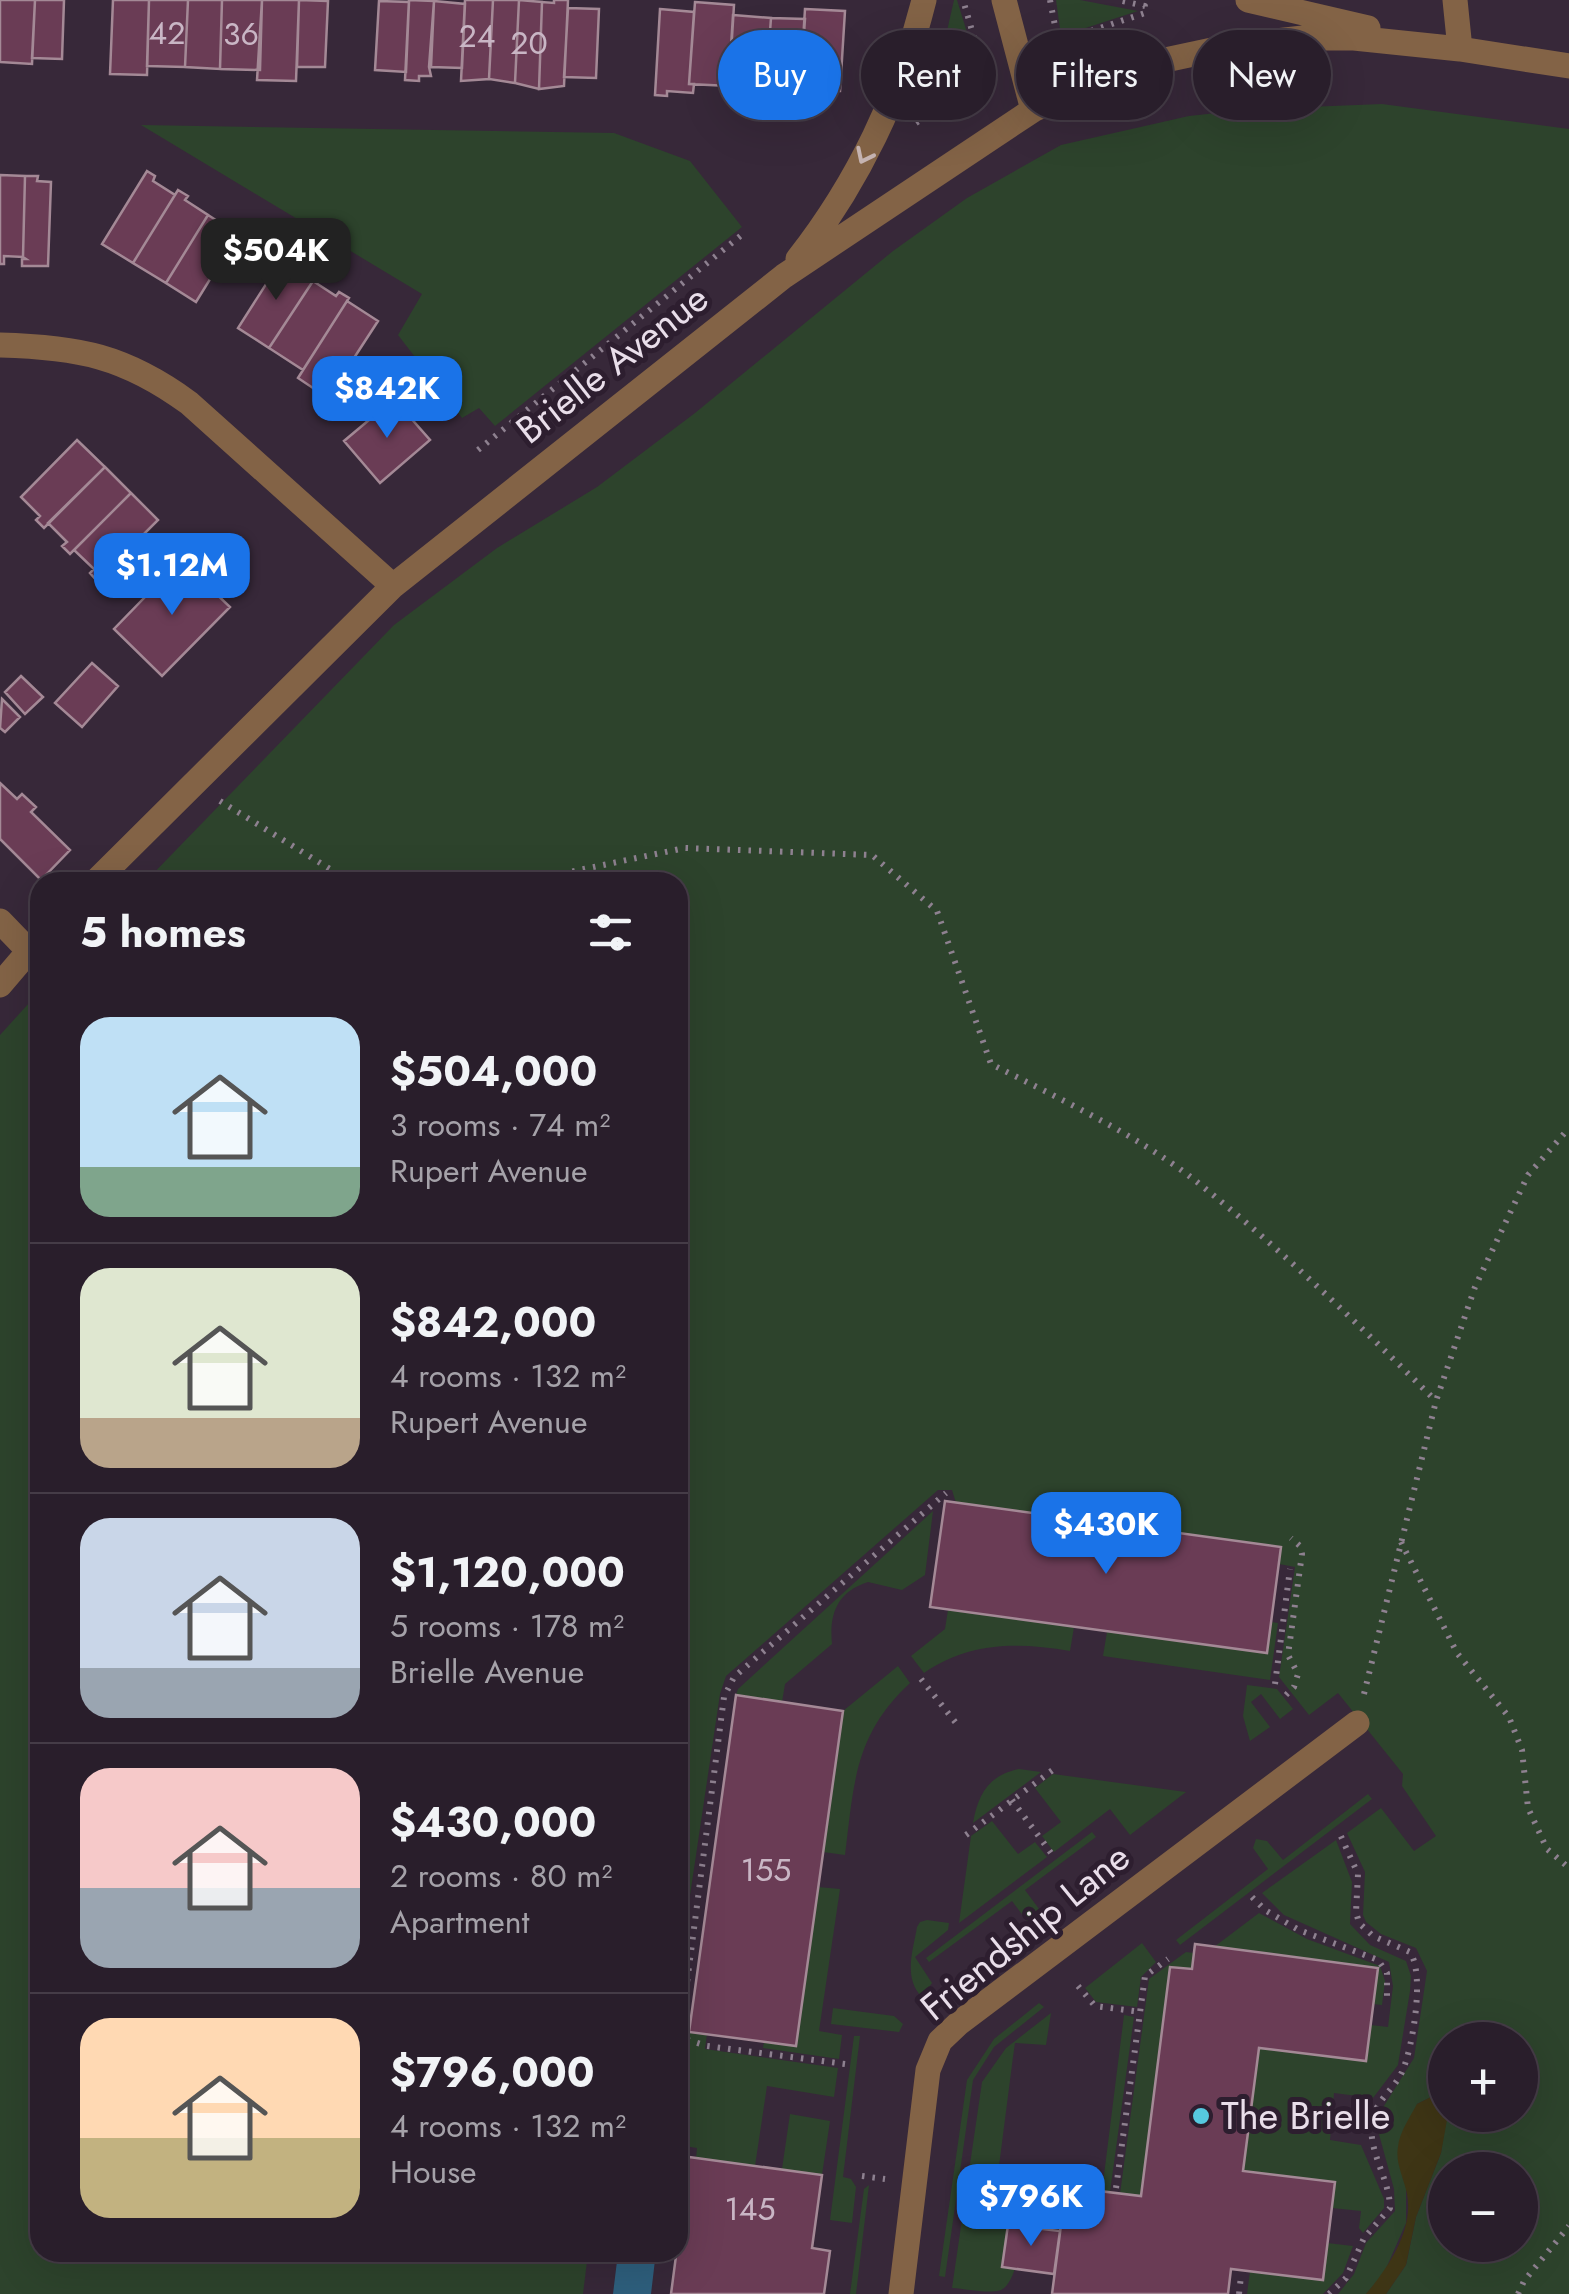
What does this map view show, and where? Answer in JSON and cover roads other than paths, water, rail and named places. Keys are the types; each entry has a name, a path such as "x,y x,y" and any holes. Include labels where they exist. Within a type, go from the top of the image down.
{"street":[{"name":"Brielle Avenue","path":"784,276 854,178 893,94 924,0"},
{"path":"1004,0 1016,47"},
{"name":"Brielle Avenue","path":"1248,0 1460,49"},
{"path":"1455,0 1460,49"},
{"name":"Brielle Avenue","path":"1173,58 1231,46 1303,38 1354,38 1569,66"},
{"name":"Brielle Avenue","path":"106,872 392,586 784,276 1017,120"},
{"path":"0,344 56,346 118,360 164,385 189,403 392,586"},
{"path":"0,922 30,941"},
{"path":"0,984 30,949"},
{"name":"Friendship Lane","path":"901,2294 928,2070 940,2041 969,2015 1357,1722"}],"water":[{"path":"617,2262 655,2262 651,2294 613,2294"}],"place":[{"name":"The Brielle","path":"1201,2116"}]}
